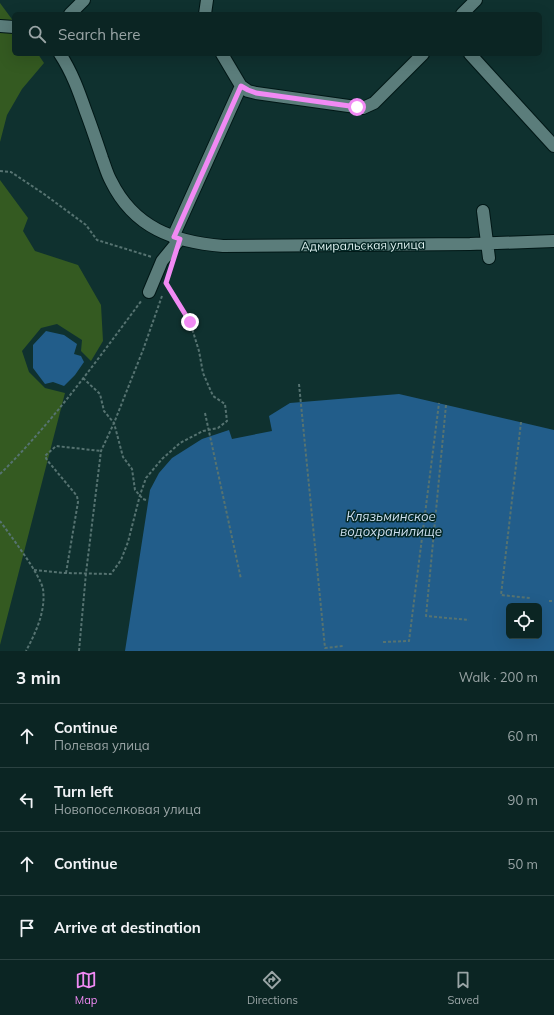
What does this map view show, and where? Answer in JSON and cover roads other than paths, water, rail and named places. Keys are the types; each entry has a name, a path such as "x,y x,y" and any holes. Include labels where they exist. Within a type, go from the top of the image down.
{"street":[{"path":"72,12 84,0"},
{"path":"205,12 207,0"},
{"path":"464,12 476,0"},
{"path":"0,26 12,27"},
{"name":"Адмиральская улица","path":"61,56 69,67 110,180 121,200 134,214 155,229 177,238 198,244 223,246 554,242"},
{"path":"223,56 241,86 256,93 363,108 374,103 421,56"},
{"path":"472,56 554,146"},
{"path":"149,292 162,261 177,238 241,86"},
{"path":"483,211 489,258"}],"water":[{"path":"46,331 64,335 77,344 74,354 81,356 84,362 75,375 64,386 53,382 45,384 33,368 33,345"},
{"name":"Клязьминское водохранилище","path":"399,394 554,430 554,651 125,651 150,490 159,473 172,458 202,439 229,430 232,439 272,431 269,416 290,403"}]}
